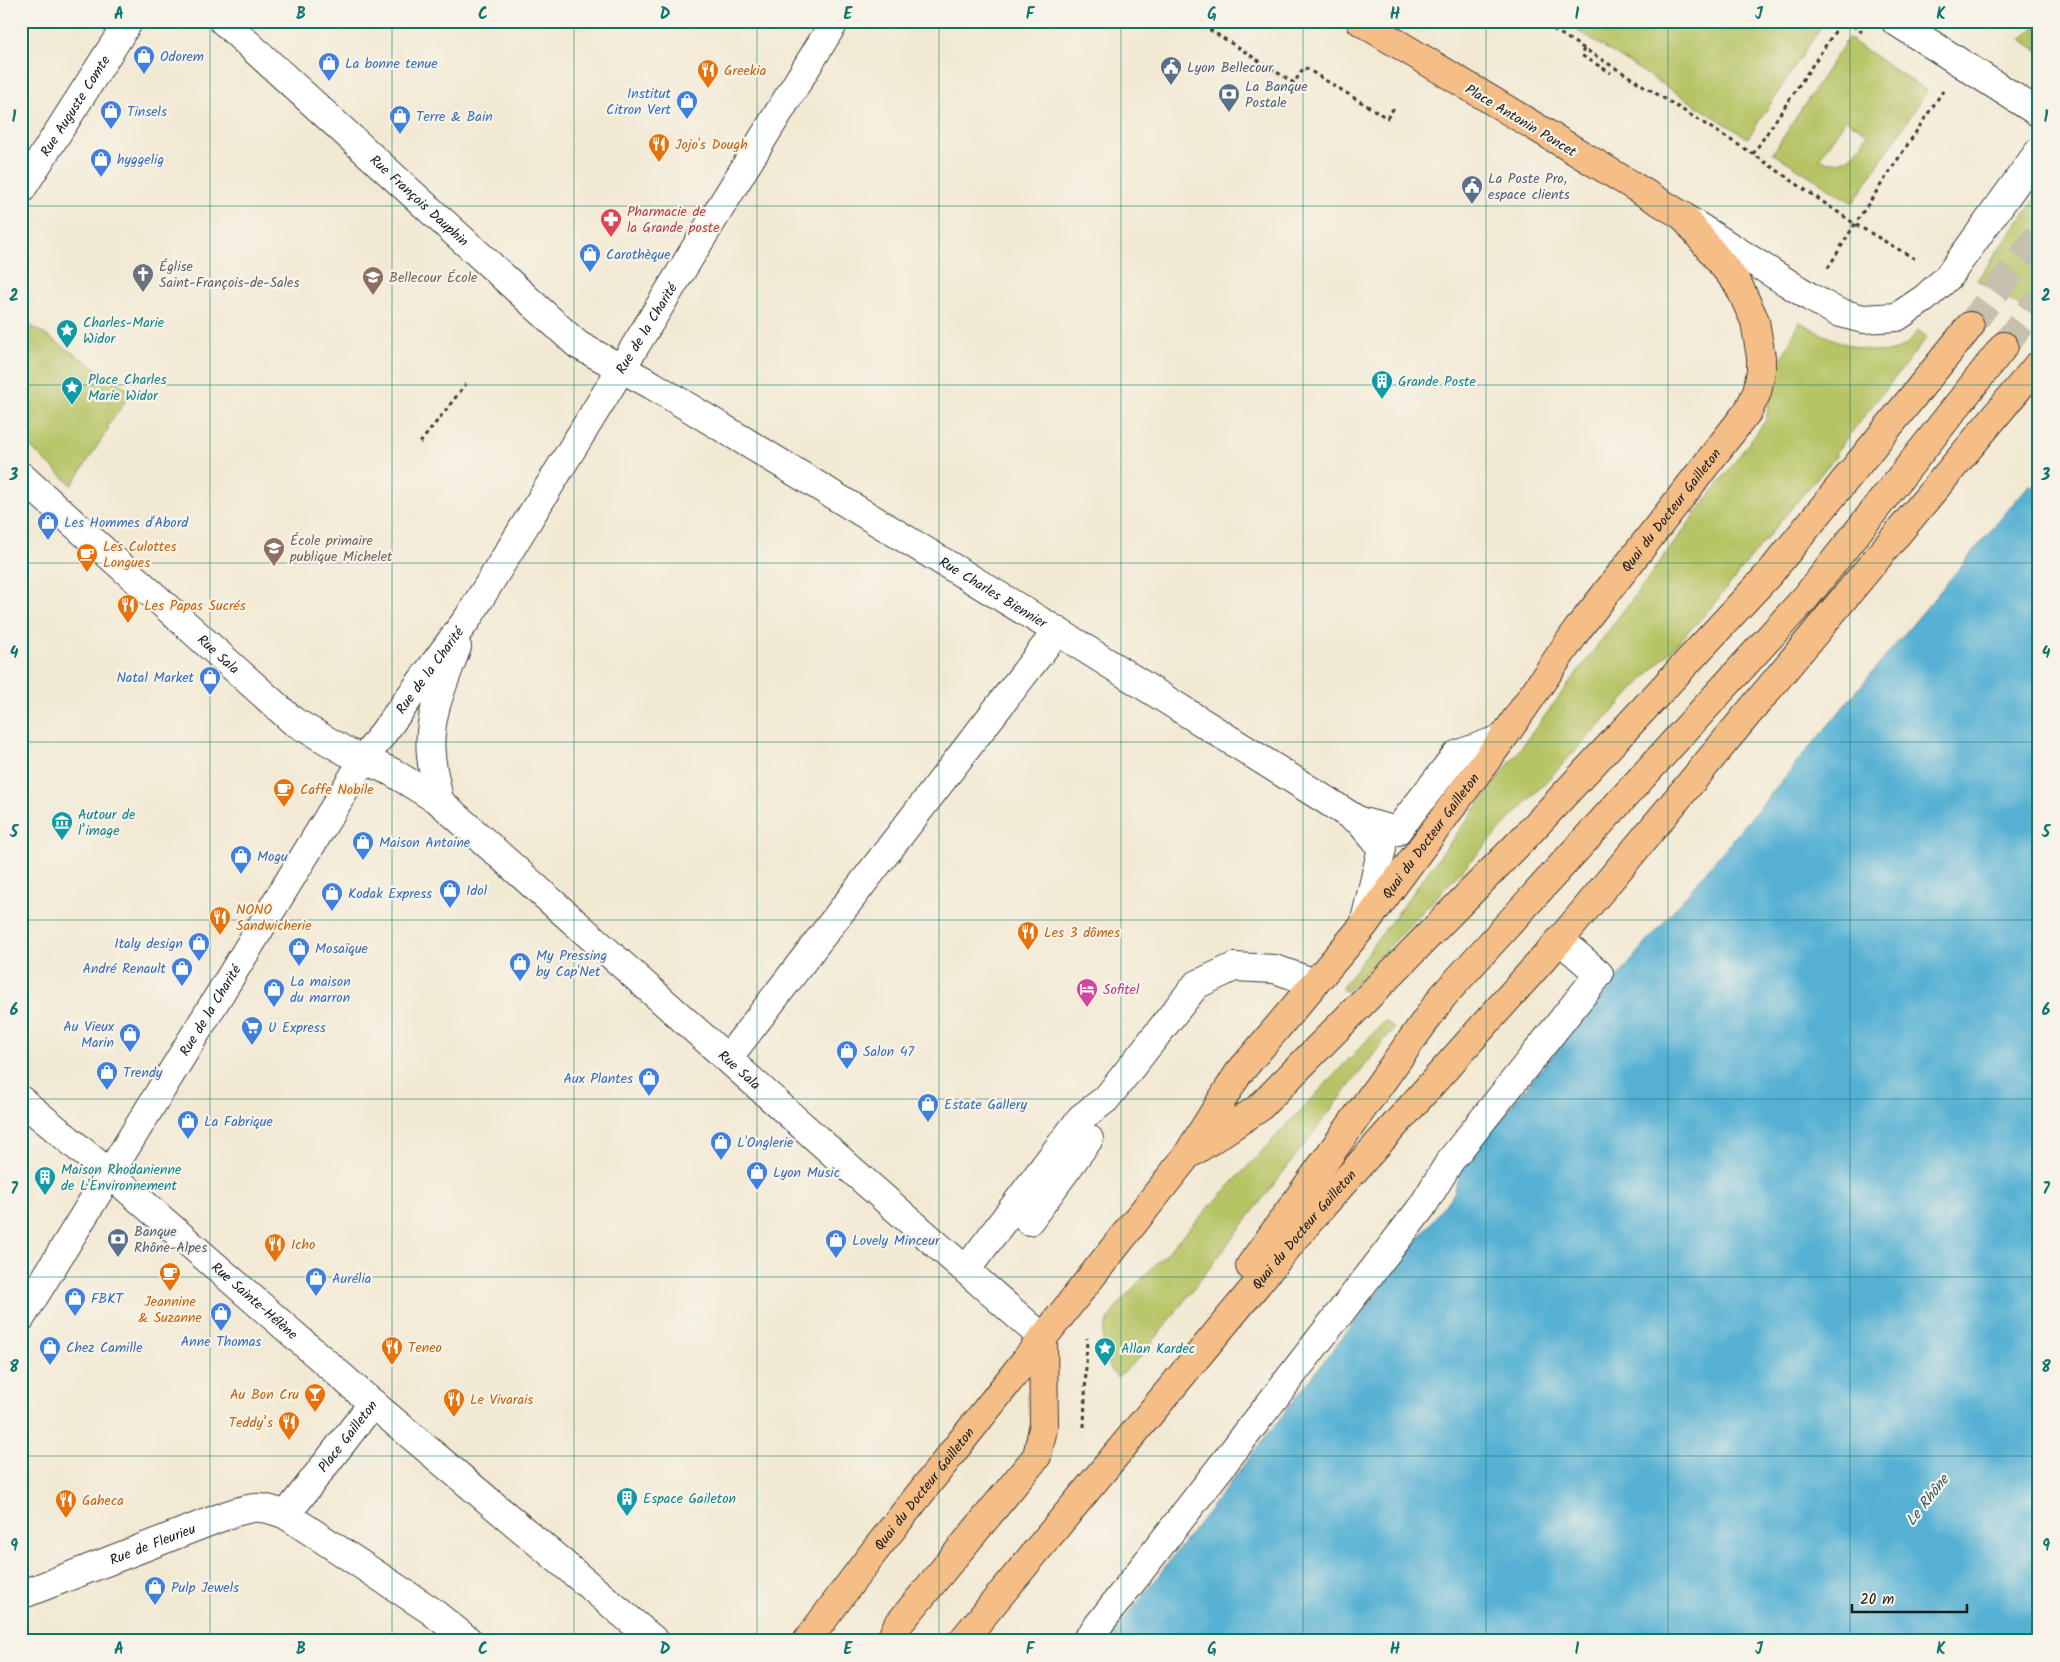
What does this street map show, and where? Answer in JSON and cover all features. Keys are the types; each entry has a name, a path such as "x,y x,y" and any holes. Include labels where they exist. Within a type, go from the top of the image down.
{"main road":[{"name":"Place Antonin Poncet","path":"1360,21 1682,216"},
{"name":"Quai du Docteur Gailleton","path":"807,1641 1186,1157 1238,1074 1364,925 1503,738 1578,629 1748,411 1757,392 1761,357 1755,321 1738,284 1682,216"},
{"name":"Quai du Docteur Gailleton","path":"1186,1157 1259,1108 1524,838 1770,572 1970,326"},
{"name":"Quai du Docteur Gailleton","path":"1117,1453 1443,996 1806,596 2004,346"},
{"name":"Quai du Docteur Gailleton","path":"962,1641 1311,1219 1560,940 2036,367"},
{"path":"890,1641 897,1626 1037,1456 1044,1424 1043,1338"}],"street":[{"name":"Rue Auguste Comte","path":"21,190 129,21"},
{"name":"Rue François Dauphin","path":"223,21 578,345 622,370"},
{"name":"Rue de la Charité","path":"21,1318 364,759 468,618 622,370 834,21"},
{"path":"1895,21 2039,113"},
{"path":"1682,216 1837,312 1863,319 1897,317 1925,298 1948,277 2039,151"},
{"name":"Rue Charles Biennier","path":"622,370 652,385 1057,631 1359,821 1382,848 1364,925"},
{"name":"Rue Sala","path":"21,476 293,721 347,752 392,772 439,801 1043,1338"},
{"path":"439,801 431,754 431,726 439,695 468,618"},
{"path":"728,1058 1057,631"},
{"name":"Rue Charles Biennier","path":"1359,821 1397,831 1456,755 1503,738"},
{"path":"1086,1641 1422,1207 1450,1161 1599,974 1560,940"},
{"path":"966,1270 1081,1118 1106,1099 1196,985 1234,967 1275,969 1315,983"},
{"path":"1028,1221 1094,1132 1106,1099"},
{"name":"Rue Sainte-Hélène","path":"21,1100 110,1174 372,1403"},
{"name":"Place Gailleton","path":"286,1515 372,1403 655,1641"},
{"name":"Rue de Fleurieu","path":"21,1595 248,1508 266,1507 286,1515"},
{"path":"286,1515 430,1610 467,1640"}],"path":[{"path":"1196,21 1294,83 1304,67 1387,118 1395,106"},
{"path":"1540,21 1753,154 1854,224 1920,261"},
{"path":"1753,154 1842,21"},
{"path":"1584,49 1581,55 1611,73"},
{"path":"1826,271 1854,224 1945,88"},
{"path":"420,443 466,384"},
{"path":"1084,1427 1088,1332"}],"green space":[{"path":"1562,21 1823,21 1824,22 1748,138"},
{"path":"2039,23 2039,52 2021,39"},
{"path":"1848,38 1927,91 1853,203 1773,153","holes":["1846,119 1868,134 1859,148 1843,161 1828,162 1819,159"]},
{"path":"2039,194 2039,318 1977,280"},
{"path":"1800,322 1834,340 1875,351 1888,352 1899,349 1918,330 1927,337 1835,453 1837,455 1787,513 1709,610 1347,991 1342,990 1343,986 1766,420 1778,369"},
{"name":"Place Charles Marie Widor","path":"32,326 132,392 107,427 109,428 72,485 21,439 21,344"},
{"path":"1385,1021 1394,1028 1145,1352 1117,1378 1106,1358 1103,1340 1108,1322 1120,1302"}],"water":[{"name":"Le Rhône","path":"2039,485 2039,1641 1108,1641 1454,1193 1461,1165 2028,486"}],"tunnel":[{"path":"1970,326 2039,234"},
{"path":"2004,346 2039,300"}],"place":[{"name":"Odorem","path":"144,75"},
{"name":"La bonne tenue","path":"329,82"},
{"name":"Lyon Bellecour","path":"1171,86"},
{"name":"Greekia","path":"708,89"},
{"name":"La Banque Postale","path":"1229,113"},
{"name":"Institut Citron Vert","path":"687,120"},
{"name":"Tinsels","path":"111,130"},
{"name":"Terre & Bain","path":"400,135"},
{"name":"Jojo's Dough","path":"659,163"},
{"name":"hyggelig","path":"101,178"},
{"name":"La Poste Pro, espace clients","path":"1472,205"},
{"name":"Pharmacie de la Grande poste","path":"611,238"},
{"name":"Carothèque","path":"590,273"},
{"name":"Église Saint-François-de-Sales","path":"143,293"},
{"name":"Bellecour École","path":"373,296"},
{"name":"Charles-Marie Widor","path":"67,349"},
{"name":"Grande Poste","path":"1382,400"},
{"name":"Place Charles Marie Widor","path":"72,406"},
{"name":"Les Hommes d'Abord","path":"48,541"},
{"name":"École primaire publique Michelet","path":"274,567"},
{"name":"Les Culottes Longues","path":"87,573"},
{"name":"Les Papas Sucrés","path":"128,624"},
{"name":"Natal Market","path":"210,696"},
{"name":"Caffe Nobile","path":"284,808"},
{"name":"Autour de l’image","path":"62,841"},
{"name":"Maison Antoine","path":"363,861"},
{"name":"Mogu","path":"241,875"},
{"name":"Idol","path":"450,909"},
{"name":"Kodak Express","path":"332,912"},
{"name":"NONO Sandwicherie","path":"220,936"},
{"name":"Les 3 dômes","path":"1028,951"},
{"name":"Italy design","path":"199,962"},
{"name":"Mosaïque","path":"299,967"},
{"name":"My Pressing by Cap'Net","path":"520,982"},
{"name":"André Renault","path":"182,987"},
{"name":"La maison du marron","path":"274,1008"},
{"name":"Sofitel","path":"1087,1008"},
{"name":"U Express","path":"252,1046"},
{"name":"Au Vieux Marin","path":"130,1053"},
{"name":"Salon 47","path":"847,1070"},
{"name":"Trendy","path":"107,1091"},
{"name":"Aux Plantes","path":"649,1097"},
{"name":"Estate Gallery","path":"928,1123"},
{"name":"La Fabrique","path":"188,1140"},
{"name":"L'Onglerie","path":"721,1161"},
{"name":"Lyon Music","path":"757,1191"},
{"name":"Maison Rhodanienne de L'Environnement","path":"45,1196"},
{"name":"Banque Rhône-Alpes","path":"118,1258"},
{"name":"Lovely Minceur","path":"836,1259"},
{"name":"Icho","path":"275,1263"},
{"name":"Jeannine & Suzanne","path":"170,1292"},
{"name":"Aurélia","path":"316,1297"},
{"name":"FBKT","path":"75,1317"},
{"name":"Anne Thomas","path":"221,1332"},
{"name":"Chez Camille","path":"50,1366"},
{"name":"Teneo","path":"392,1366"},
{"name":"Allan Kardec","path":"1105,1367"},
{"name":"Au Bon Cru","path":"315,1413"},
{"name":"Le Vivarais","path":"454,1418"},
{"name":"Teddy’s","path":"289,1441"},
{"name":"Espace Gaileton","path":"627,1517"},
{"name":"Gaheca","path":"66,1519"},
{"name":"Pulp Jewels","path":"155,1606"}]}
